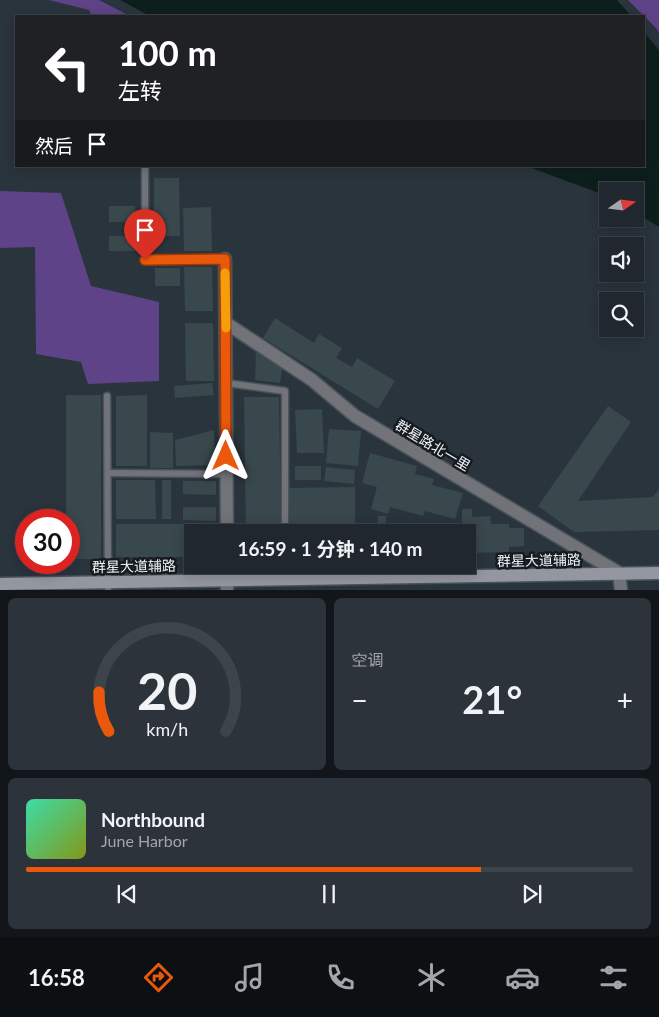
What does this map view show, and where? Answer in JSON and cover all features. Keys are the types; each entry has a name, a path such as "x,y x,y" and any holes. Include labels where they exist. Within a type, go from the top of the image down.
{"street":[{"path":"225,259 227,524"},
{"name":"群星路北一里","path":"226,323 312,380 354,416 618,574"},
{"name":"群星大道辅路","path":"0,584 108,586 227,585 286,579 659,573"},
{"path":"618,574 622,590"}],"lane":[{"path":"145,167 145,260 225,259"},
{"path":"226,383 285,391 285,524"},
{"path":"108,396 108,586"},
{"path":"108,473 226,474"},
{"path":"286,574 286,579"}],"shaded area":[{"path":"49,0 99,0 128,15 92,15 89,10"},
{"path":"120,0 617,0 630,15 148,15"},
{"path":"628,0 659,0 659,33 645,15"},
{"path":"645,33 659,50 659,227 644,218 644,182 599,182 599,193 529,167 645,167"},
{"path":"0,191 61,193 91,286 159,302 159,381 88,384 81,362 36,354 35,247 0,248"}],"building":[{"path":"154,178 179,178 180,236 154,236"},
{"path":"109,206 135,206 136,222 109,222"},
{"path":"211,207 212,251 184,251 183,208"},
{"path":"109,236 136,236 136,251 109,251"},
{"path":"184,267 212,267 213,311 185,311"},
{"path":"155,268 180,268 180,286 155,286"},
{"path":"275,318 314,343 319,334 342,348 336,358 352,367 357,358 395,381 378,409 263,338"},
{"path":"185,323 213,323 214,381 186,381"},
{"path":"256,350 283,364 280,383 255,380"},
{"path":"212,383 214,395 175,398 174,386"},
{"path":"66,395 101,395 101,559 80,559 80,509 66,509"},
{"path":"147,395 147,466 116,466 116,396"},
{"path":"244,397 279,397 281,524 246,524"},
{"path":"608,406 631,422 578,501 653,497 659,489 659,530 574,532 538,506"},
{"path":"322,409 324,453 297,453 295,410"},
{"path":"329,429 361,431 358,466 326,463"},
{"path":"214,430 215,465 176,466 175,440"},
{"path":"150,432 173,433 173,468 150,468"},
{"path":"370,453 417,466 415,474 434,479 432,485 463,493 455,519 425,511 423,516 390,507 388,514 371,509 377,487 362,483"},
{"path":"295,466 321,466 321,480 295,480"},
{"path":"326,467 355,470 354,484 324,481"},
{"path":"116,480 155,480 156,519 116,519"},
{"path":"162,480 171,480 171,519 162,519"},
{"path":"183,481 216,481 216,495 183,494"},
{"path":"355,487 355,523 378,523 378,516 386,516 386,523 425,524 290,524 289,488"},
{"path":"183,507 216,507 216,521 183,520"},
{"path":"462,509 472,509 472,517 490,516 491,524 509,524 509,528 524,528 524,546 509,547 509,552 476,553 476,524 462,524"},
{"path":"116,524 184,524 184,557 116,557"}],"slow traffic":[{"path":"225,273 226,328"}],"route":[{"path":"145,260 225,259 226,456"}]}
